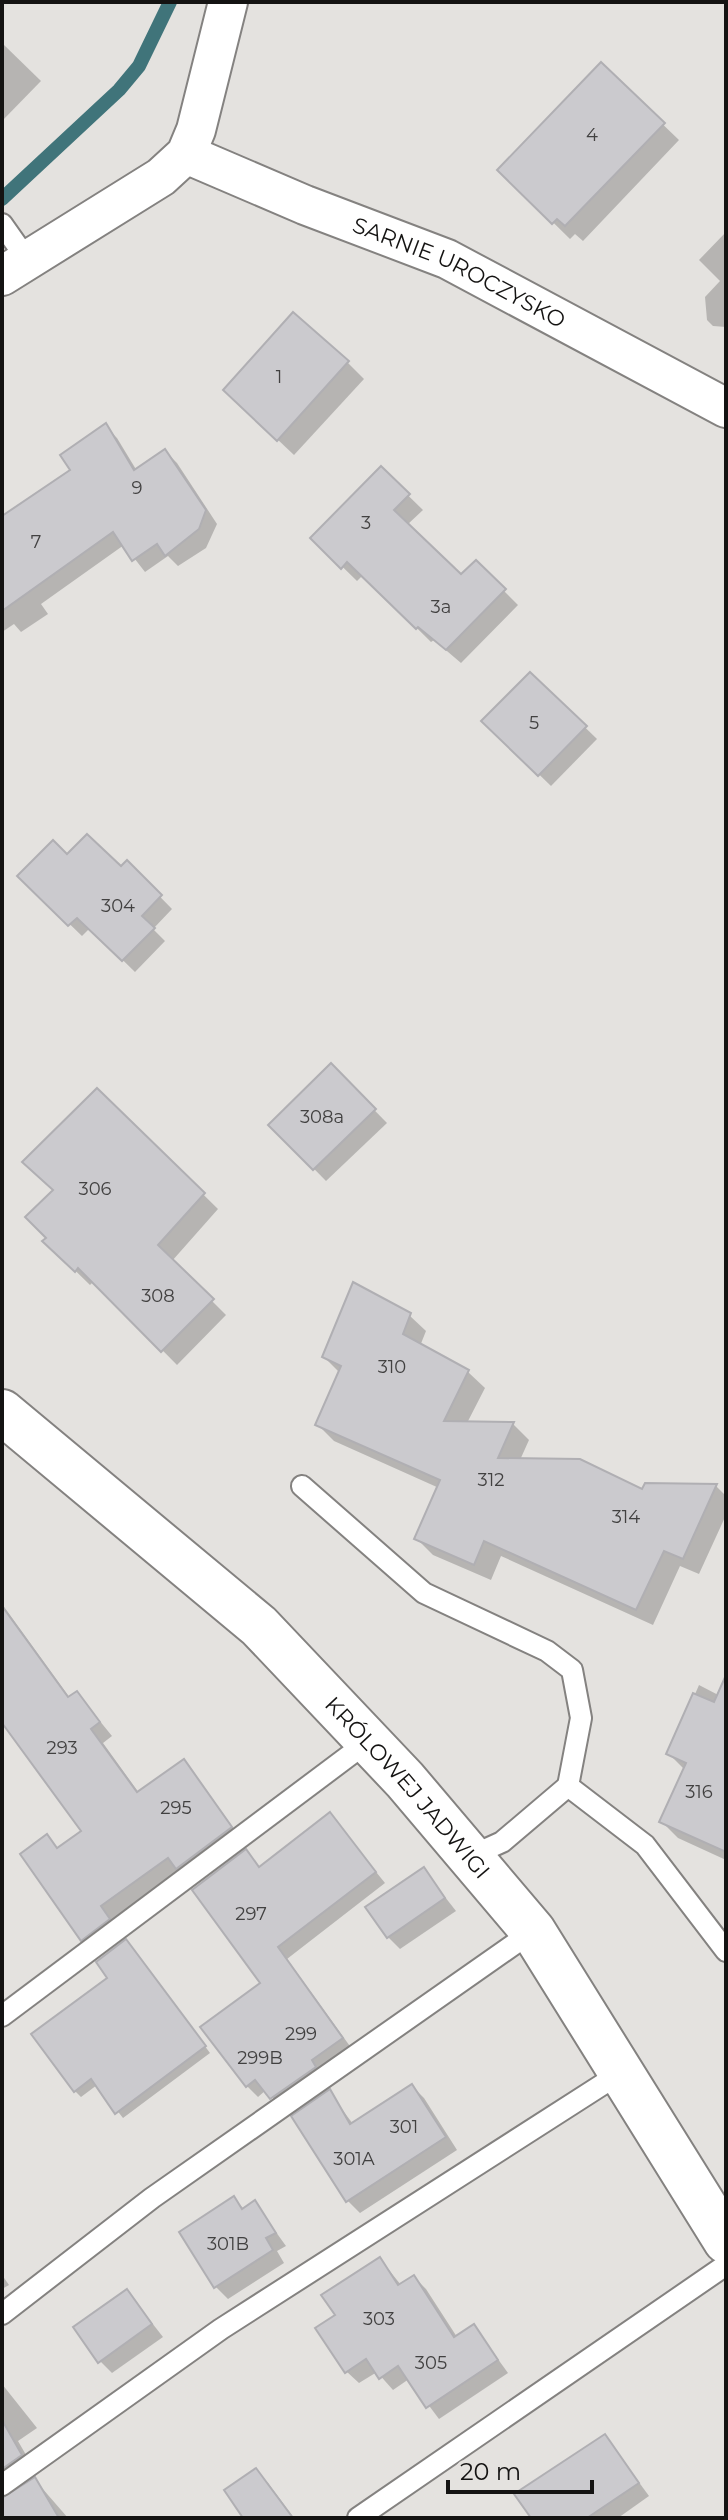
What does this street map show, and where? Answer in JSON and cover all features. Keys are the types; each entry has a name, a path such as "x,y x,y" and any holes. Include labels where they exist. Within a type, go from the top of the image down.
{"street":[{"path":"14,267 161,177 186,154 196,130 228,2"},
{"name":"SARNIE UROCZYSKO","path":"186,154 305,205 447,259 726,408"},
{"name":"KRÓLOWEJ JADWIGI","path":"2,1412 259,1626 370,1740 533,1931 726,2241"}],"lane":[{"path":"2,224 14,267"},
{"path":"302,1486 424,1593 547,1651 572,1670 581,1718 568,1786 502,1842 471,1856"},
{"path":"2,2016 370,1740"},
{"path":"568,1786 645,1845 726,1951"},
{"path":"2,2314 152,2198 533,1931"},
{"path":"2,2485 221,2329 622,2072"},
{"path":"358,2518 726,2265"}],"building":[{"path":"601,62 665,123 565,226 557,219 552,224 497,170"},
{"path":"293,312 349,361 277,441 223,390"},
{"path":"106,423 134,470 165,449 206,510 199,529 165,556 157,544 132,561 113,532 2,611 2,516 70,470 60,455"},
{"path":"381,466 410,494 394,510 461,574 476,560 506,589 446,650 418,627 416,629 347,562 341,569 310,538"},
{"path":"530,672 587,726 538,776 481,721"},
{"path":"87,834 121,866 127,860 162,895 142,916 155,928 122,961 77,918 68,926 17,876 53,840 67,854"},
{"path":"331,1063 376,1109 313,1170 268,1125"},
{"path":"97,1088 205,1193 158,1245 214,1299 161,1352 78,1268 75,1272 42,1241 46,1238 25,1217 53,1190 22,1162"},
{"path":"353,1282 411,1313 403,1334 469,1370 444,1421 514,1422 498,1458 580,1459 642,1489 645,1483 717,1484 683,1559 664,1551 636,1610 484,1541 474,1565 414,1539 440,1480 315,1425 341,1366 322,1357"},
{"path":"2,1606 68,1697 77,1691 100,1722 91,1729 137,1792 184,1759 232,1827 176,1869 168,1858 101,1906 110,1919 81,1941 20,1854 47,1834 57,1848 81,1831 2,1723"},
{"path":"726,1675 726,1852 659,1822 686,1763 666,1754 693,1693 714,1702"},
{"path":"330,1812 376,1872 278,1947 343,2038 312,2060 316,2067 270,2099 255,2080 246,2087 200,2027 260,1983 192,1890 246,1849 259,1867"},
{"path":"424,1867 445,1898 387,1938 365,1907"},
{"path":"126,1939 206,2046 115,2114 91,2079 74,2092 31,2034 107,1978 96,1962"},
{"path":"412,2084 446,2137 346,2202 291,2116 330,2089 350,2124"},
{"path":"234,2196 242,2209 255,2200 276,2233 266,2238 273,2250 214,2288 179,2232"},
{"path":"380,2257 398,2285 414,2275 454,2337 474,2324 498,2360 426,2408 398,2366 379,2379 366,2359 345,2373 315,2328 335,2315 321,2295"},
{"path":"127,2289 152,2324 98,2363 73,2327"},
{"path":"2,2420 22,2455 2,2469"},
{"path":"605,2434 639,2483 587,2518 531,2518 514,2494"},
{"path":"256,2468 293,2518 243,2518 224,2490"},
{"path":"35,2477 59,2518 2,2518 2,2498"}],"waterway":[{"path":"2,199 119,90 139,66 170,2"}]}
